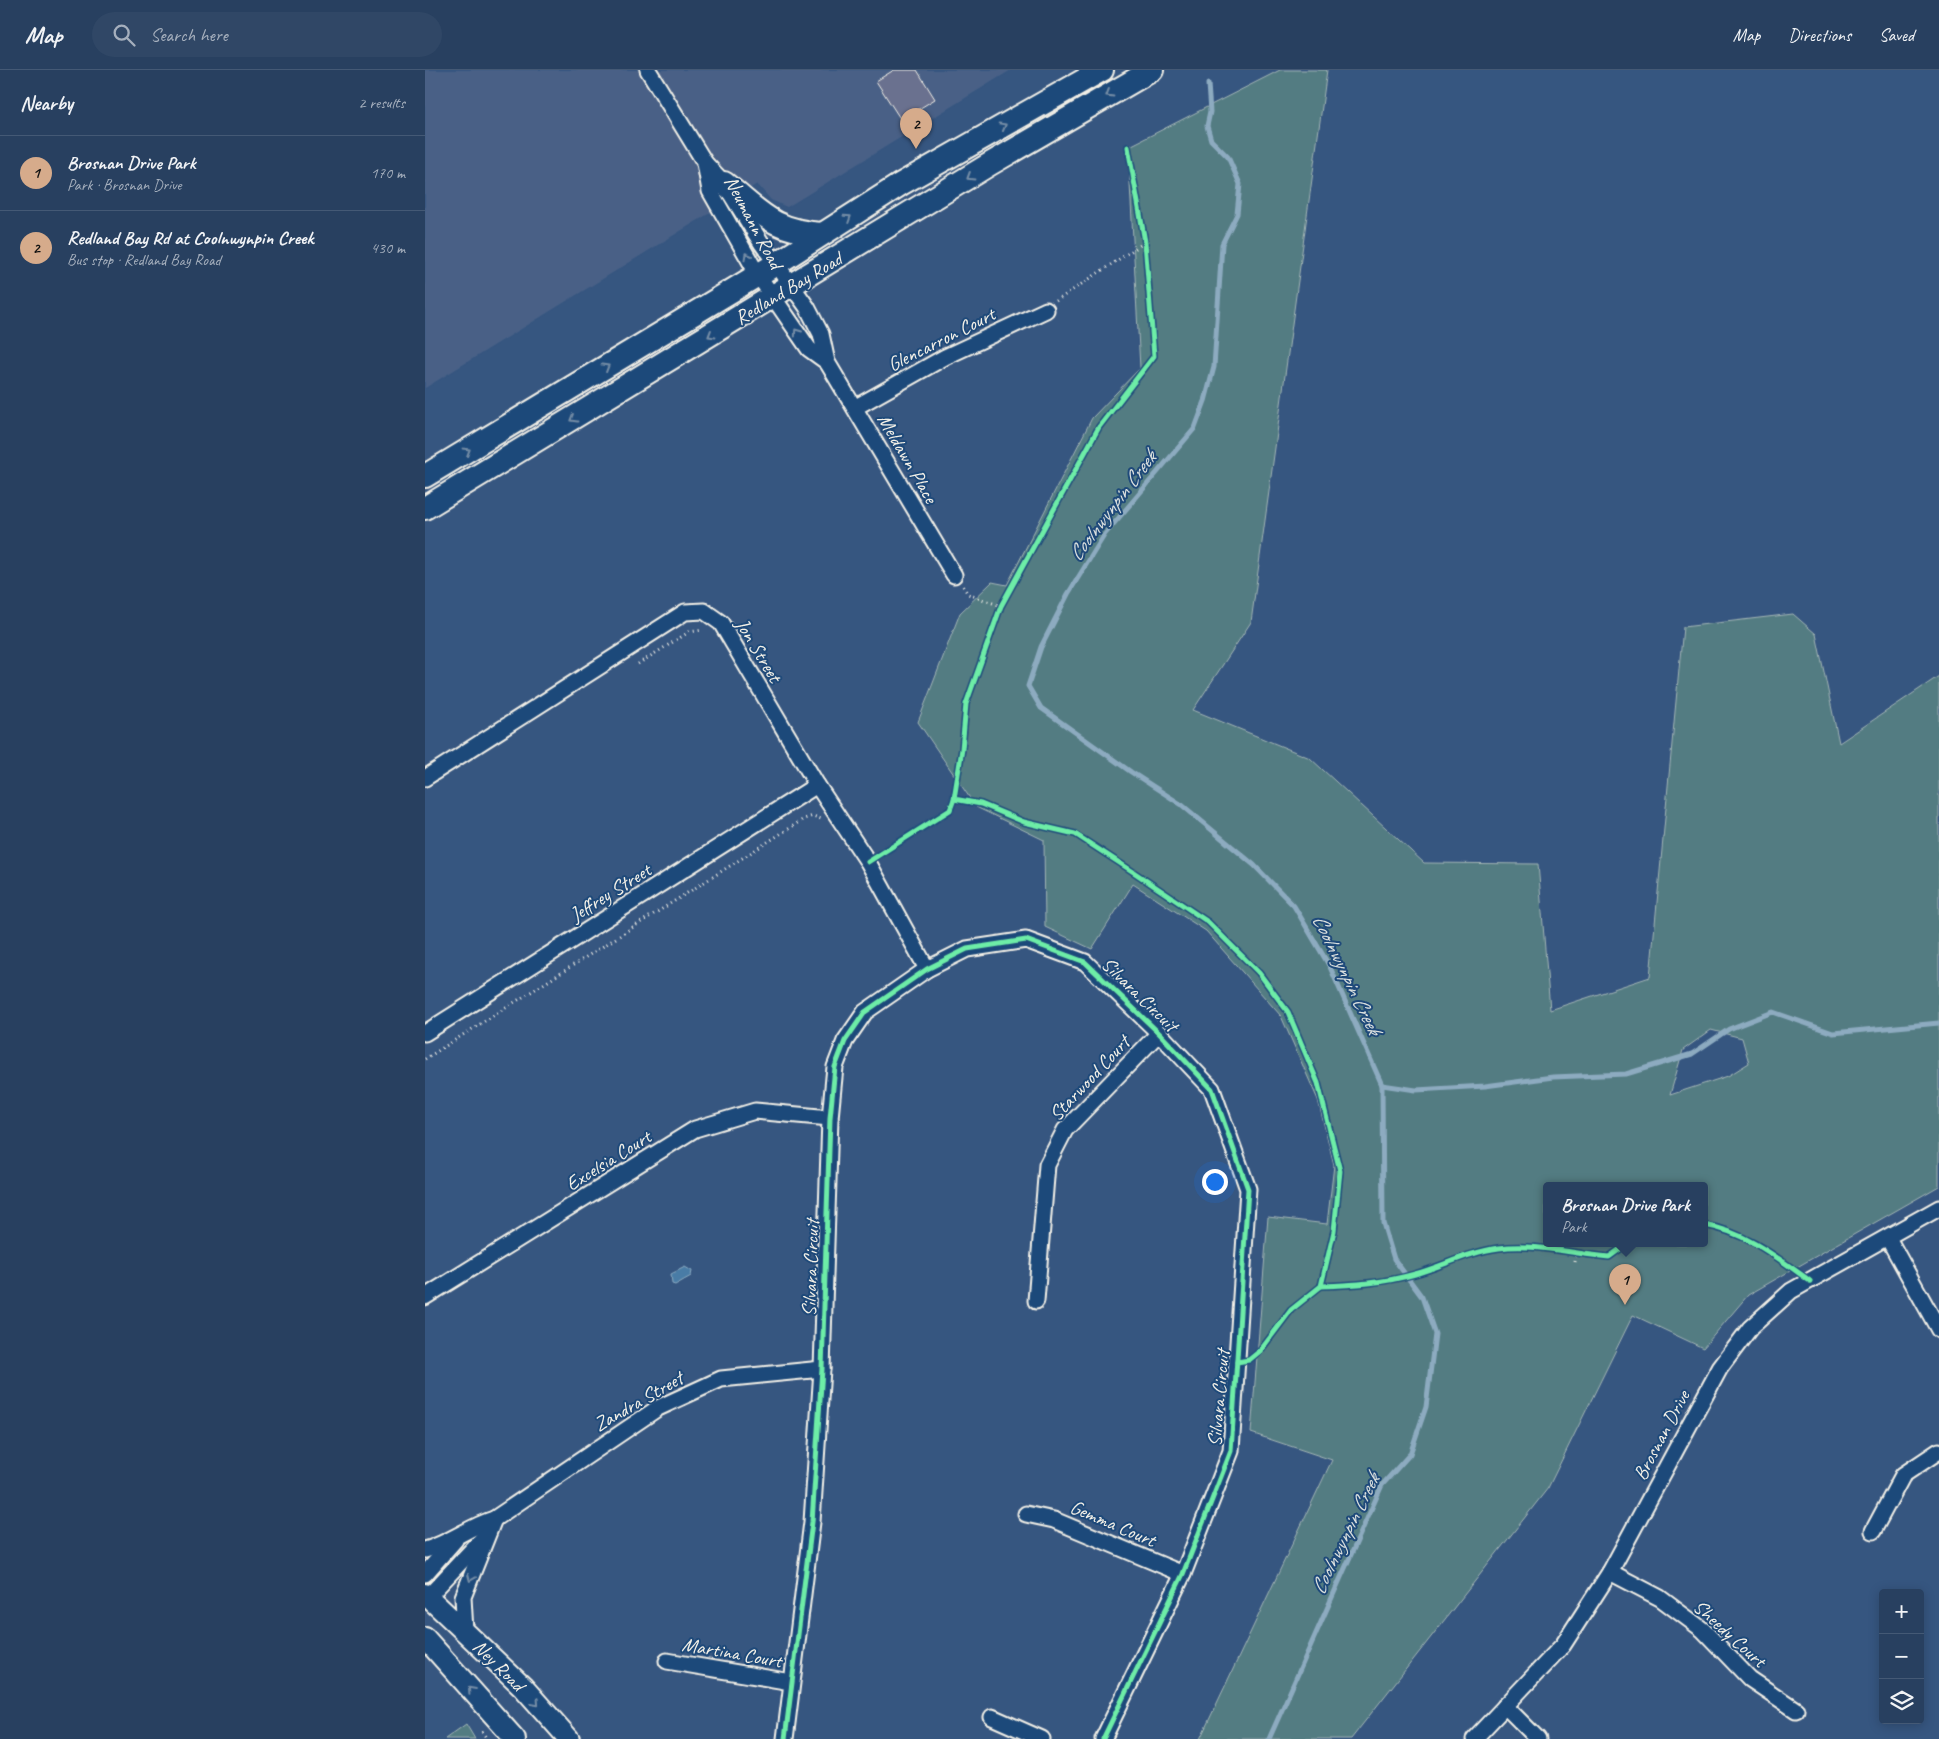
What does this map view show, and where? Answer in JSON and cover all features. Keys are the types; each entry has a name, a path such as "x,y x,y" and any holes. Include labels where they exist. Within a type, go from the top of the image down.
{"main road":[{"name":"Redland Bay Road","path":"425,476 767,269 901,184 1103,70"},
{"name":"Redland Bay Road","path":"425,508 990,164 1152,70"},
{"path":"724,183 764,217 779,226 790,230 822,234"},
{"name":"Ney Road","path":"426,1597 465,1631 523,1687 569,1739"},
{"name":"Ney Road","path":"425,1638 507,1736"}],"street":[{"name":"Neumann Road","path":"648,70 705,163 724,183 767,269 783,291"},
{"name":"Neumann Road","path":"705,163 710,190 783,291"},
{"name":"Meldawn Place","path":"783,291 807,307 821,334 827,362 856,407 954,574"},
{"name":"Meldawn Place","path":"783,291 809,349 827,362"},
{"name":"Glencarron Court","path":"856,407 945,357 1046,310"},
{"name":"Jon Street","path":"425,778 685,612 704,611 721,623 817,785 868,862 927,969"},
{"name":"Jeffrey Street","path":"425,1034 817,785"},
{"name":"Silvara Circuit","path":"785,1739 812,1522 822,1369 830,1118 835,1067 845,1041 865,1012 927,969 967,949 1026,940 1085,962 1159,1033 1212,1089 1249,1189 1231,1451 1183,1574 1103,1739"},
{"name":"Starwood Court","path":"1036,1301 1047,1165 1065,1130 1159,1033"},
{"name":"Excelsia Court","path":"425,1297 695,1129 755,1111 830,1118"},
{"name":"Brosnan Drive","path":"1474,1739 1563,1645 1611,1572 1720,1368 1750,1328 1791,1292 1939,1208"},
{"path":"1888,1238 1939,1330"},
{"name":"Zandra Street","path":"425,1574 460,1536 477,1524 494,1518 658,1408 721,1379 822,1369"},
{"path":"1873,1531 1903,1475 1939,1451"},
{"name":"Gemma Court","path":"1027,1514 1053,1520 1183,1574"},
{"path":"465,1631 463,1596 494,1518"},
{"path":"426,1597 488,1533"},
{"name":"Zandra Street","path":"425,1550 460,1536"},
{"name":"Sheedy Court","path":"1611,1572 1660,1598 1703,1630 1750,1679 1796,1710"},
{"name":"Martina Court","path":"667,1661 791,1682"},
{"path":"1505,1706 1538,1739"},
{"path":"992,1717 1042,1739"}],"path":[{"path":"868,862 950,810 954,799 962,749 966,704 1001,606 1099,427 1154,356 1145,242 1128,146"},
{"path":"1046,310 1061,297 1145,242"},
{"path":"954,574 968,594 1001,606"},
{"path":"638,664 689,632 699,630 710,633"},
{"path":"954,799 981,804 1024,822 1075,834 1208,922 1259,973 1288,1012 1318,1083 1340,1171 1334,1231 1321,1286"},
{"path":"806,813 809,817"},
{"path":"425,1059 809,817 813,816 825,822"},
{"path":"1708,1226 1720,1227 1763,1248 1810,1281"},
{"path":"1237,1362 1249,1360 1260,1351 1291,1310 1321,1286 1388,1281 1417,1273 1459,1257 1500,1248 1537,1248 1609,1257 1623,1247"},
{"path":"1575,1262 1576,1253"}],"shaded area":[{"path":"425,70 1011,70 787,207 771,200 757,184 425,388"},
{"path":"685,1267 692,1271 691,1276 675,1285 672,1284 671,1274"}],"green space":[{"path":"1280,70 1327,70 1251,622 1193,710 1310,758 1424,863 1538,864 1550,1010 1650,977 1683,627 1793,614 1816,634 1839,743 1939,676 1939,1186 1748,1295 1703,1348 1633,1315 1548,1488 1351,1739 1200,1739 1332,1460 1251,1433 1268,1217 1327,1224 1334,1165 1318,1100 1281,1016 1206,931 1133,884 1092,949 1045,927 1044,840 976,807 918,722 960,613 992,582 1007,585 1092,418 1140,368 1128,147","holes":["1711,1030 1742,1038 1749,1063 1728,1076 1670,1095 1683,1050"]},
{"path":"466,1724 475,1739 445,1739"}],"building":[{"path":"894,70 917,70 935,99 901,120 876,81"}],"waterway":[{"name":"Coolnwynpin Creek","path":"1208,84 1210,112 1207,126 1211,140 1228,157 1240,184 1237,214 1222,244 1214,367 1205,401 1195,428 1105,534 1068,594 1041,647 1028,686 1041,708 1131,772 1182,805 1254,865 1294,906 1330,967 1382,1085 1383,1223 1394,1259 1422,1297 1435,1334 1426,1407 1410,1454 1382,1485 1269,1739"},
{"name":"Coolnwynpin Creek","path":"1382,1085 1416,1090 1485,1086 1553,1077 1626,1074 1692,1054 1729,1029 1773,1012 1833,1033 1939,1023"}],"cycle path":[{"path":"868,862 950,810 954,799 962,749 966,704 1001,606 1099,427 1154,356 1145,242 1128,147"},
{"path":"954,799 981,804 1024,822 1075,834 1208,922 1259,973 1288,1012 1318,1083 1340,1171 1334,1231 1321,1286 1291,1310 1260,1351 1249,1360 1237,1362"},
{"path":"785,1739 812,1522 822,1369 830,1118 835,1067 845,1041 865,1012 927,969 967,949 1026,940 1085,962 1159,1033 1212,1089 1248,1189 1231,1451 1183,1574 1103,1739"},
{"path":"1708,1226 1747,1239 1810,1281"},
{"path":"1321,1286 1392,1280 1477,1253 1499,1248 1540,1248 1609,1257 1623,1247"}],"place":[{"name":"Redland Bay Rd at Coolnwynpin Creek","path":"916,149"},
{"name":"Brosnan Drive Park","path":"1625,1305"}]}
